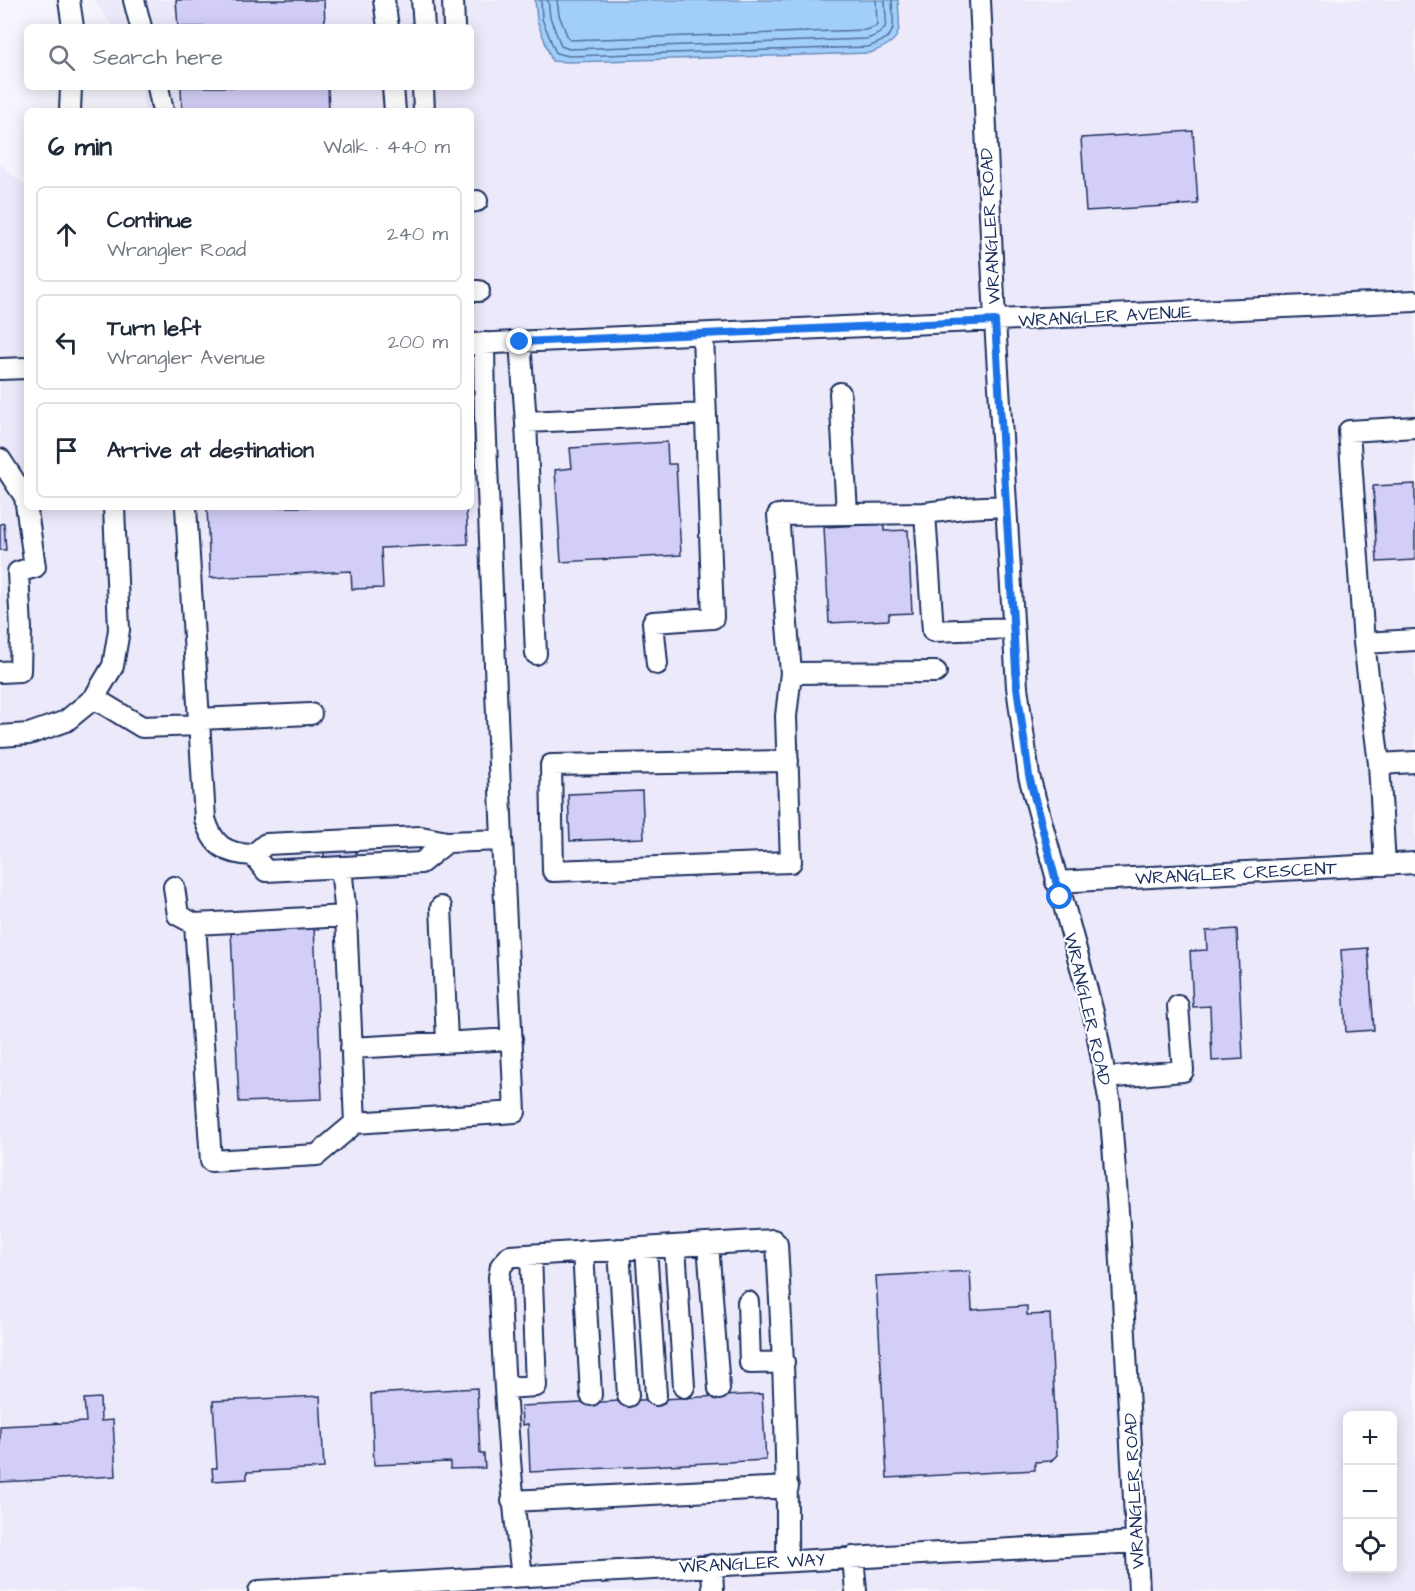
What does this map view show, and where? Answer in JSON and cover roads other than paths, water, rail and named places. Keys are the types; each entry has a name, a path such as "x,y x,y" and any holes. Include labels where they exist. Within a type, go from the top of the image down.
{"street":[{"path":"69,0 73,24"},
{"path":"134,0 140,24"},
{"path":"384,0 388,24"},
{"path":"422,0 424,24"},
{"path":"453,0 454,24"},
{"name":"WRANGLER ROAD","path":"980,0 995,321 1017,687 1029,776 1094,1016 1110,1104 1139,1591"},
{"path":"70,108 71,90"},
{"path":"159,90 163,108"},
{"path":"393,90 395,108"},
{"path":"423,90 424,108"},
{"name":"WRANGLER AVENUE","path":"477,344 1415,301"},
{"path":"657,664 653,622 713,618 703,334"},
{"path":"520,342 536,654"},
{"path":"195,924 211,1161 317,1155 355,1123 515,1112 478,416 477,344"},
{"path":"0,369 24,368"},
{"path":"840,393 847,513"},
{"path":"525,422 706,414"},
{"path":"1385,865 1379,764 1364,643 1349,431 1415,427"},
{"path":"0,459 24,495"},
{"path":"788,761 551,765 553,871 790,862 788,761 786,716 791,673 778,515 925,513 1006,506"},
{"path":"0,672 20,671 21,629 18,572 35,567 27,510"},
{"path":"0,736 29,734 66,721 94,698 113,666 119,630 114,510"},
{"path":"186,510 205,819 214,840 228,851 253,855 266,844 421,837 447,842 502,840"},
{"path":"925,513 933,631 1013,628"},
{"path":"1364,643 1415,640"},
{"path":"791,673 936,672"},
{"path":"94,698 142,727 311,714"},
{"path":"1379,764 1415,762"},
{"path":"253,855 267,871 421,863 447,842"},
{"name":"WRANGLER CRESCENT","path":"1056,882 1415,863"},
{"path":"341,867 346,916 355,1123"},
{"path":"174,887 178,915 195,924 346,916"},
{"path":"441,908 447,1041"},
{"path":"1105,1078 1183,1071 1178,1006"},
{"path":"351,1048 512,1039"},
{"path":"535,1581 512,1501 499,1277 501,1266 510,1256 773,1240 777,1244 788,1487 787,1561"},
{"path":"708,1244 719,1389"},
{"path":"675,1246 684,1387"},
{"path":"646,1248 656,1395"},
{"path":"619,1249 628,1396"},
{"path":"583,1251 591,1395"},
{"path":"505,1388 536,1386 531,1255"},
{"path":"747,1302 750,1363 784,1362"},
{"path":"512,1501 788,1487"},
{"name":"WRANGLER WAY","path":"259,1591 535,1581 712,1565 1137,1542"},
{"path":"853,1557 856,1591"},
{"path":"712,1565 713,1591"}],"water":[{"path":"535,0 898,0 899,28 889,44 870,53 552,61 537,20"}]}
